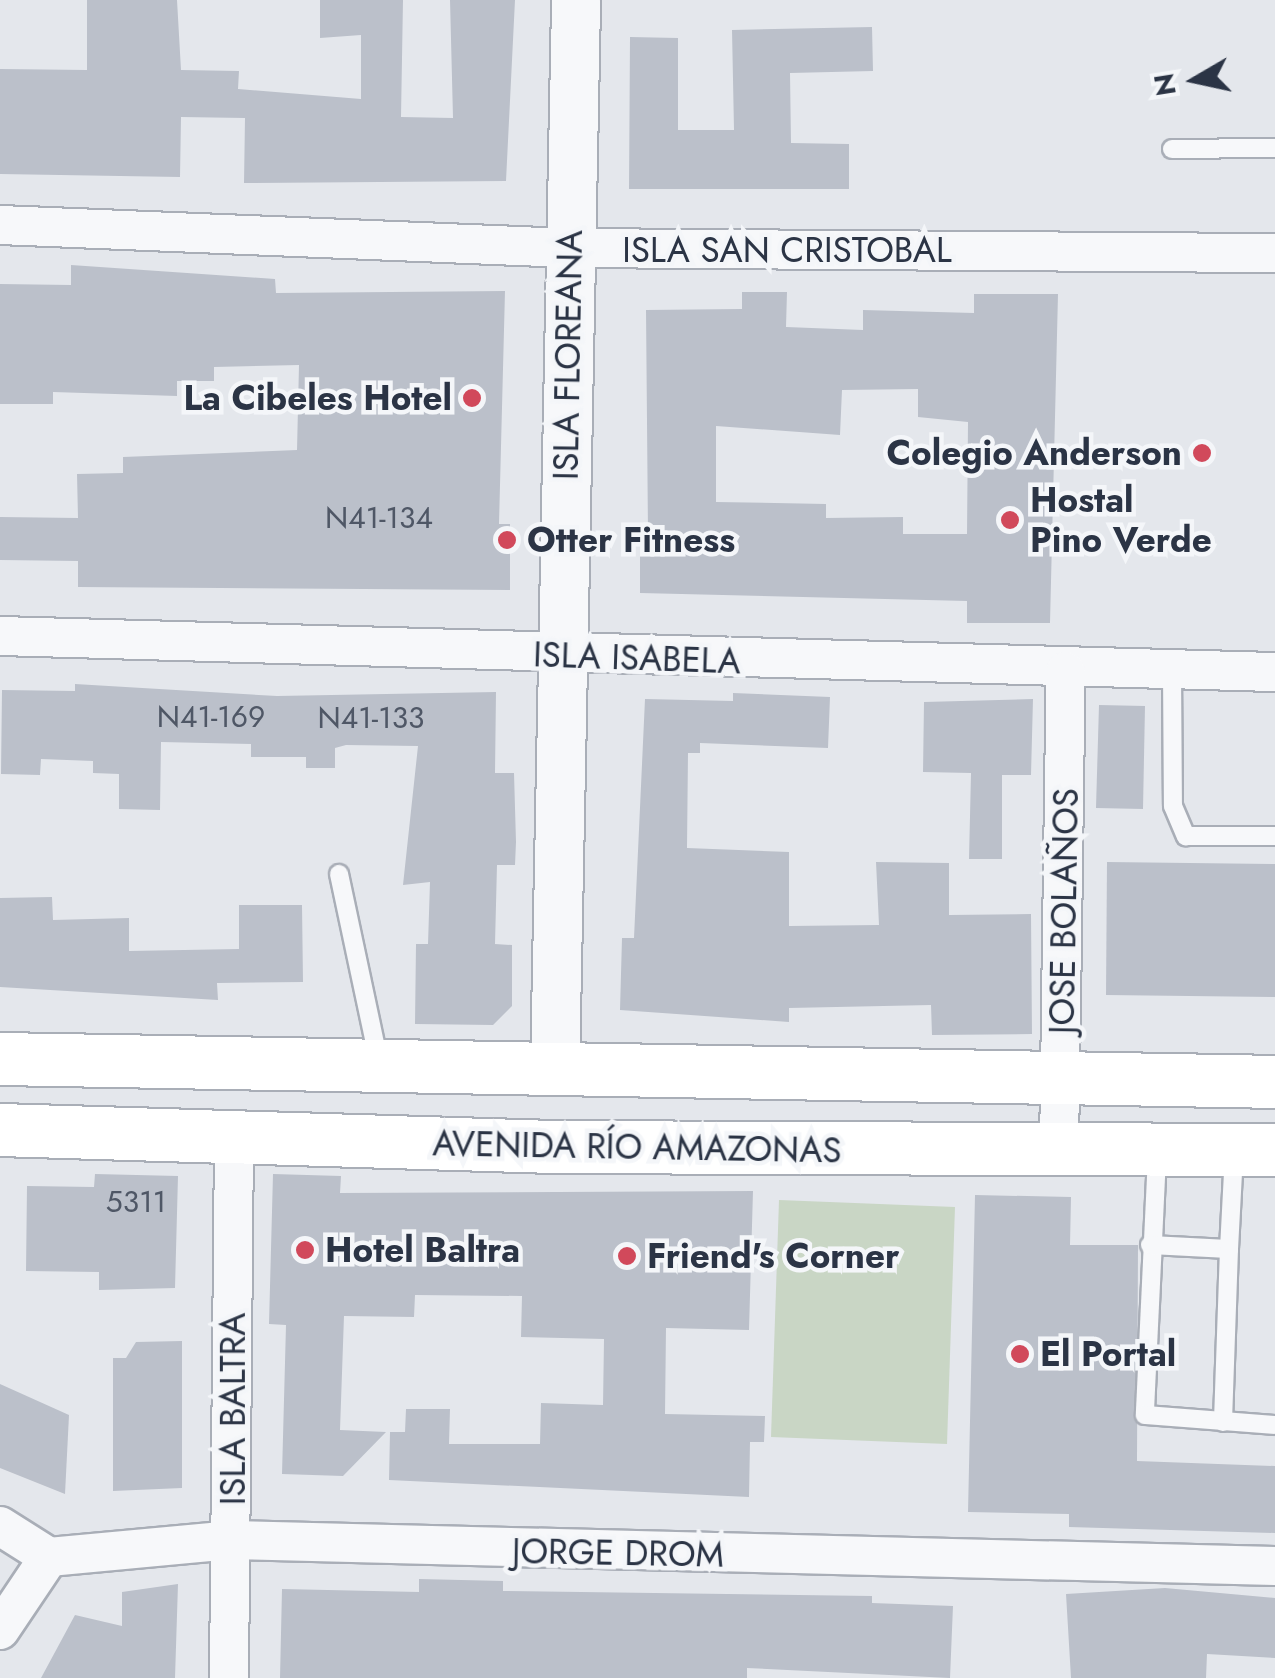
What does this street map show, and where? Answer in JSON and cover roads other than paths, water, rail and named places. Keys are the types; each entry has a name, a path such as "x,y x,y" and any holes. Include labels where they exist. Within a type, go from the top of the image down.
{"main road":[{"path":"0,1059 1275,1082"},
{"name":"AVENIDA RÍO AMAZONAS","path":"0,1130 234,1140 1254,1150"}],"street":[{"name":"ISLA FLOREANA","path":"556,1069 568,248 576,0"},
{"name":"ISLA SAN CRISTOBAL","path":"0,225 568,248 1275,253"},
{"name":"ISLA ISABELA","path":"0,636 1066,671 1275,672"},
{"name":"JOSE BOLAÑOS","path":"1059,1150 1066,671"},
{"name":"ISLA BALTRA","path":"229,1678 234,1140"},
{"path":"0,1526 50,1558 0,1630"},
{"name":"JORGE DROM","path":"50,1558 233,1540 1275,1566"}],"lane":[{"path":"1172,149 1275,148"},
{"path":"1172,672 1173,806 1186,836 1275,836"},
{"path":"339,874 380,1067"},
{"path":"1157,1150 1144,1415 1275,1425"},
{"path":"1224,1422 1229,1248 1254,1150"},
{"path":"1150,1244 1229,1248"}],"place":[{"name":"La Cibeles Hotel","path":"472,398"},
{"name":"Colegio Anderson","path":"1202,453"},
{"name":"Hostal Pino Verde","path":"1010,520"},
{"name":"Otter Fitness","path":"507,540"},
{"name":"Hotel Baltra","path":"305,1250"},
{"name":"Friend's Corner","path":"627,1256"},
{"name":"El Portal","path":"1020,1354"}]}
